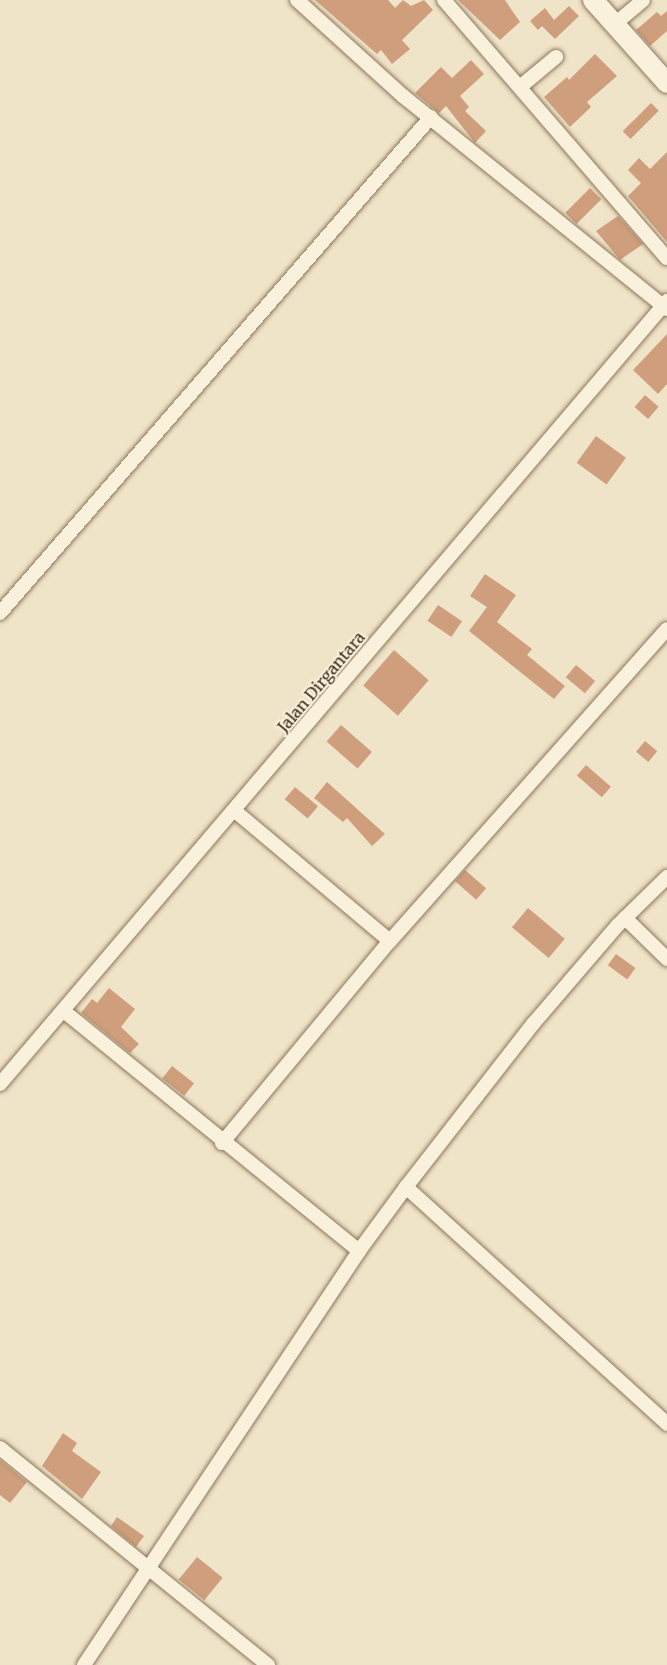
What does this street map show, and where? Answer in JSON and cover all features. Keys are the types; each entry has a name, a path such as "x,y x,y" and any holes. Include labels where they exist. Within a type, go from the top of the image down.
{"street":[{"path":"297,0 431,117 666,305"},
{"path":"444,0 667,258"},
{"path":"593,0 616,23 667,83"},
{"path":"616,23 643,0"},
{"path":"520,87 556,57"},
{"path":"0,613 431,117"},
{"name":"Jalan Dirgantara","path":"0,1084 65,1012 234,810 666,305"},
{"path":"222,1143 390,941 664,637"},
{"path":"234,810 390,941"},
{"path":"84,1665 359,1251 406,1187 525,1033 625,918 667,877"},
{"path":"625,918 667,959"},
{"path":"65,1012 222,1143 359,1251"},
{"path":"406,1187 667,1424"},
{"path":"0,1448 268,1665"}],"building":[{"path":"315,0 388,0 395,8 403,0 411,6 424,0 433,10 402,40 410,49 392,64 381,50 377,54"},
{"path":"458,0 505,0 520,22 500,40"},
{"path":"569,6 579,16 555,39 542,26 538,30 530,21 545,8 554,20"},
{"path":"667,11 667,31 650,46 636,30 657,12 661,16"},
{"path":"595,54 617,76 587,102 591,107 570,127 544,97 567,77 569,80"},
{"path":"471,60 484,74 460,96 469,107 465,111 486,131 475,143 446,106 439,113 415,93 441,67 452,78"},
{"path":"651,103 659,111 630,139 623,131"},
{"path":"667,152 667,242 628,196 641,183 628,170 639,158 650,169"},
{"path":"590,188 601,199 577,224 565,213"},
{"path":"618,216 643,244 620,260 596,231"},
{"path":"667,334 667,384 658,394 633,370"},
{"path":"645,395 659,407 648,419 635,407"},
{"path":"596,436 626,458 607,484 577,463"},
{"path":"485,574 516,595 497,622 532,649 527,655 565,686 554,699 469,631 487,607 470,596"},
{"path":"438,605 462,621 451,637 427,621"},
{"path":"394,650 429,680 398,716 363,685"},
{"path":"576,665 595,681 585,693 566,677"},
{"path":"341,725 372,752 358,769 327,742"},
{"path":"645,741 657,751 648,762 636,752"},
{"path":"586,765 611,787 602,797 577,776"},
{"path":"327,782 385,834 372,846 347,818 343,822 314,798"},
{"path":"295,787 318,806 308,819 285,799"},
{"path":"465,870 486,888 476,900 455,881"},
{"path":"528,908 565,939 549,958 512,927"},
{"path":"616,954 635,968 627,979 608,965"},
{"path":"109,988 135,1009 121,1027 139,1044 130,1053 81,1013 92,999 97,1003"},
{"path":"172,1066 194,1083 184,1096 162,1079"},
{"path":"63,1433 77,1443 72,1451 101,1472 82,1499 42,1466"},
{"path":"0,1460 27,1482 10,1503 0,1495"},
{"path":"117,1517 144,1536 136,1547 111,1526"},
{"path":"197,1557 223,1578 204,1600 179,1580"}]}
